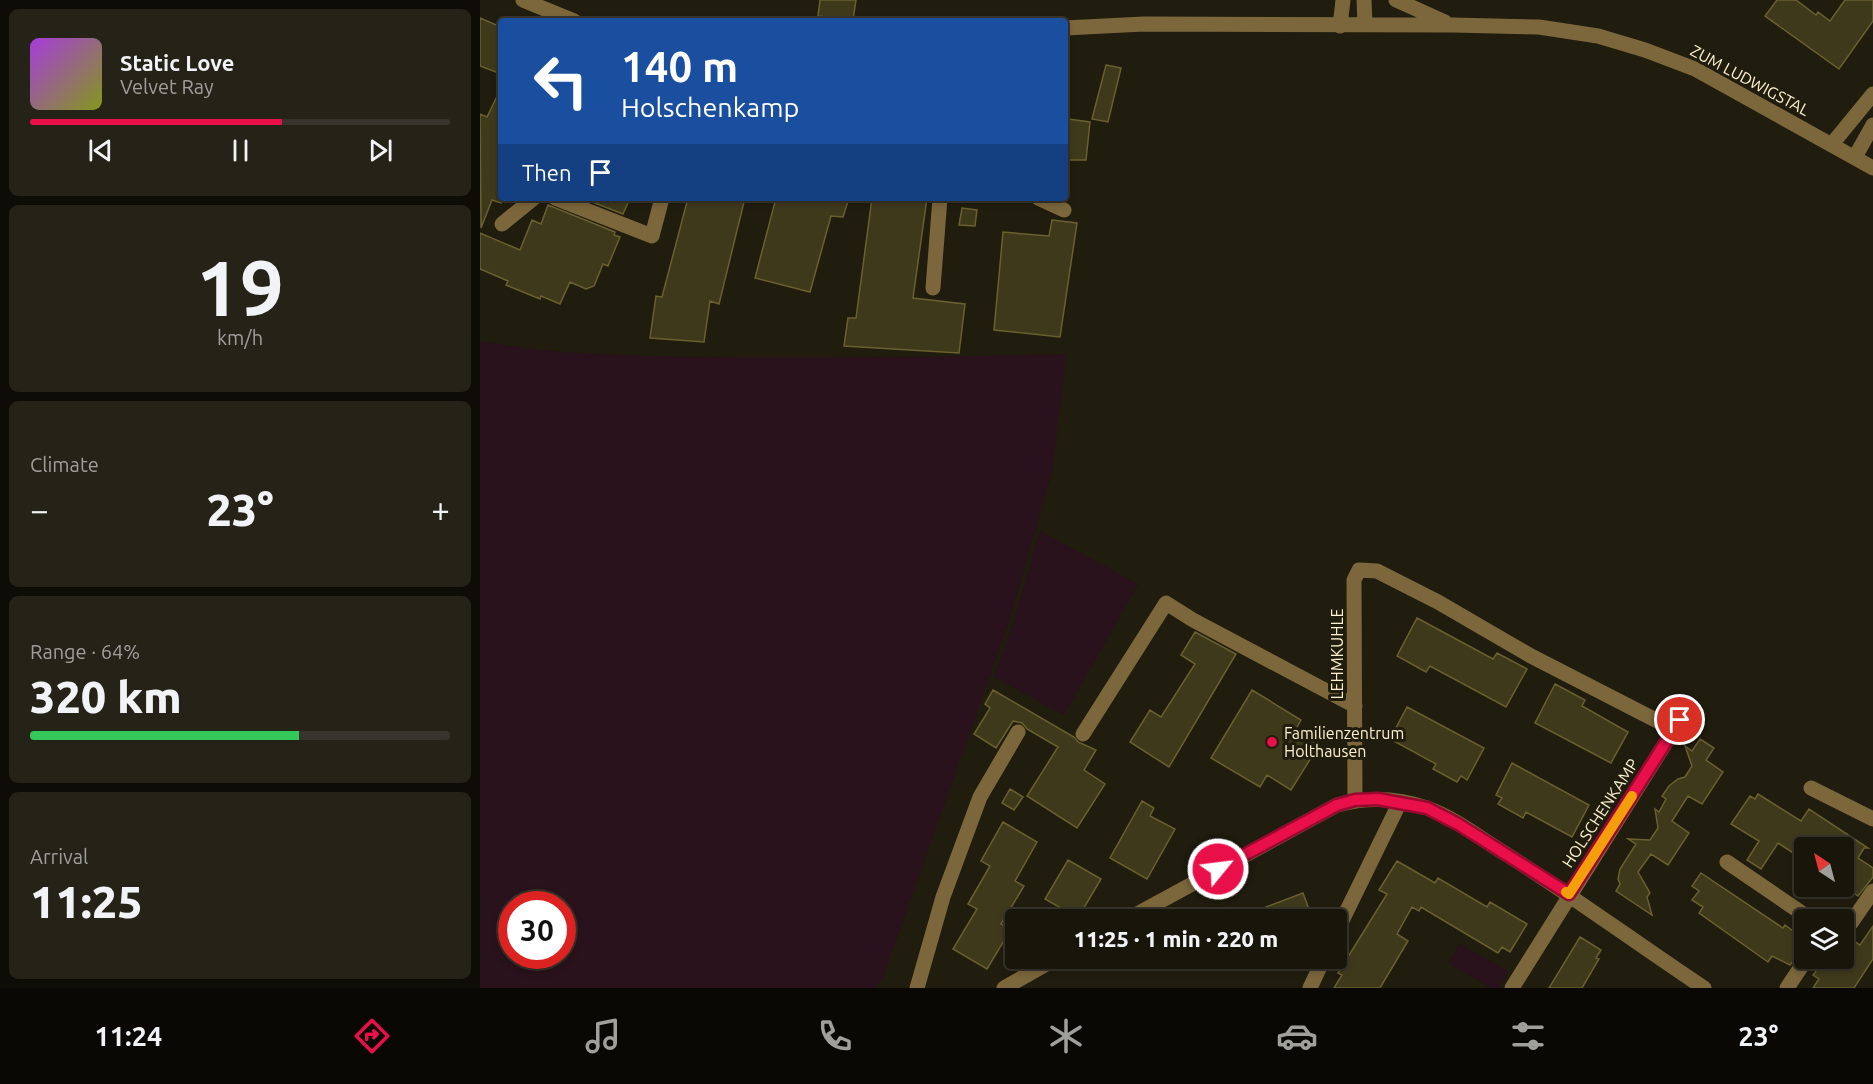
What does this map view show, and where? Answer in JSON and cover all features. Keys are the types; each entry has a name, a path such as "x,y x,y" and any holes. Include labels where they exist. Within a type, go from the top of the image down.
{"street":[{"path":"523,0 567,18"},
{"path":"1340,26 1343,0"},
{"path":"1364,0 1365,25"},
{"path":"1396,0 1453,25"},
{"name":"ZUM LUDWIGSTAL","path":"1068,28 1144,24 1453,25 1539,27 1598,36 1645,50 1695,69 1873,168"},
{"path":"1832,144 1873,94"},
{"path":"1855,157 1873,125"},
{"path":"502,224 530,201"},
{"path":"563,201 652,236 661,201"},
{"path":"933,288 940,201"},
{"path":"1044,201 1064,210"},
{"name":"LEHMKUHLE","path":"1355,800 1354,580 1359,570 1377,571 1678,725"},
{"path":"1083,734 1166,603 1355,706"},
{"name":"HOLSCHENKAMP","path":"1512,988 1569,894 1678,725"},
{"path":"917,988 943,897 980,797 1018,732"},
{"path":"1811,788 1873,819"},
{"path":"1146,909 1337,805 1355,800 1378,799 1401,802 1427,808 1458,824 1569,894 1704,988"},
{"path":"1347,911 1401,802"},
{"path":"1727,862 1796,909"},
{"path":"1854,919 1873,891"},
{"path":"1004,988 1038,969"},
{"path":"1310,988 1319,969"},
{"path":"1787,988 1800,969"}],"shaded area":[{"path":"480,341 576,353 641,356 862,357 1067,354 1052,471 1009,622 882,980 876,988 480,988"},
{"path":"1040,531 1138,584 1064,715 994,677 1013,624"},
{"path":"1460,944 1509,972 1499,988 1491,988 1448,963"}],"building":[{"path":"820,0 856,0 853,18 818,16"},
{"path":"1777,0 1796,0 1816,15 1818,12 1830,21 1845,0 1873,0 1873,21 1839,69 1765,16"},
{"path":"480,18 498,26 498,73 480,66"},
{"path":"1106,65 1121,68 1108,122 1092,119"},
{"path":"498,94 498,201 501,203 492,200 481,228 480,114 487,117"},
{"path":"1068,119 1090,122 1086,160 1068,160"},
{"path":"590,201 629,201 623,214"},
{"path":"687,201 744,201 719,304 710,301 704,342 650,338 656,296 662,297"},
{"path":"775,201 848,201 843,217 831,216 810,292 755,278"},
{"path":"872,201 927,201 913,298 965,304 959,353 844,346 848,318 856,318"},
{"path":"548,205 615,232 614,235 620,237 608,266 603,264 594,286 586,289 570,282 560,304 541,296 540,299 506,285 508,281 480,269 480,233 520,250 532,220 541,224"},
{"path":"962,208 977,210 975,226 959,225"},
{"path":"1052,220 1077,223 1060,337 994,330 1003,232 1049,236"},
{"path":"1417,618 1493,659 1497,653 1527,669 1506,707 1430,666 1426,672 1397,656"},
{"path":"1195,632 1236,654 1169,767 1130,742 1150,710 1161,717 1195,664 1181,655"},
{"path":"1555,684 1585,700 1582,706 1628,732 1611,763 1535,723"},
{"path":"993,690 1074,737 1078,742 1096,750 1084,770 1105,784 1077,828 1027,796 1058,747 1027,729 1022,723 1013,721 996,748 974,734 990,708 985,704"},
{"path":"1252,690 1301,720 1295,731 1319,745 1291,790 1267,775 1260,787 1211,758"},
{"path":"1407,707 1484,748 1467,780 1461,776 1457,782 1433,769 1436,764 1390,739"},
{"path":"1700,739 1714,748 1706,760 1723,772 1702,804 1688,796 1672,821 1689,833 1668,865 1651,854 1638,872 1650,893 1647,897 1652,915 1616,891 1620,884 1618,879 1620,869 1636,844 1628,839 1650,840 1658,828 1655,809 1659,812 1666,799 1662,796 1669,786 1685,777 1692,766 1685,746 1692,751"},
{"path":"1512,763 1589,805 1572,837 1526,812 1523,818 1498,804 1502,798 1496,795"},
{"path":"1010,789 1023,797 1014,810 1002,803"},
{"path":"1758,794 1801,821 1809,809 1851,837 1794,837 1794,853 1778,843 1761,869 1747,860 1759,841 1731,824 1750,796 1755,799"},
{"path":"1142,801 1154,808 1150,816 1175,829 1147,879 1110,858"},
{"path":"1003,822 1037,842 1015,881 1024,886 1010,909 1005,909 1005,917 1001,924 1005,926 1005,939 987,969 953,949 977,909 968,904 990,866 981,861"},
{"path":"1854,839 1868,848 1864,848 1858,858 1873,868 1873,877 1858,896 1854,893"},
{"path":"1068,860 1101,879 1083,909 1062,909 1045,899"},
{"path":"1397,861 1435,883 1438,878 1487,907 1490,902 1527,924 1510,952 1502,947 1498,953 1421,907 1419,911 1412,907 1397,934 1408,941 1380,988 1334,988 1342,975 1338,973 1340,969 1347,969 1347,958 1387,894 1379,890"},
{"path":"1701,873 1783,928 1785,925 1794,932 1794,960 1790,965 1772,956 1768,962 1699,913 1703,907 1692,900 1699,891 1692,886"},
{"path":"1303,893 1309,909 1261,909"},
{"path":"1873,926 1873,959 1854,988 1813,988 1819,979 1813,975 1818,969 1854,969 1854,941 1860,945"},
{"path":"1580,937 1601,950 1596,958 1599,959 1582,988 1549,988"}],"slow traffic":[{"path":"1566,892 1569,894 1632,796"}],"place":[{"name":"Familienzentrum Holthausen","path":"1272,742"}],"route":[{"path":"1218,869 1337,805 1355,800 1378,799 1427,808 1458,824 1569,894 1680,720"}]}
